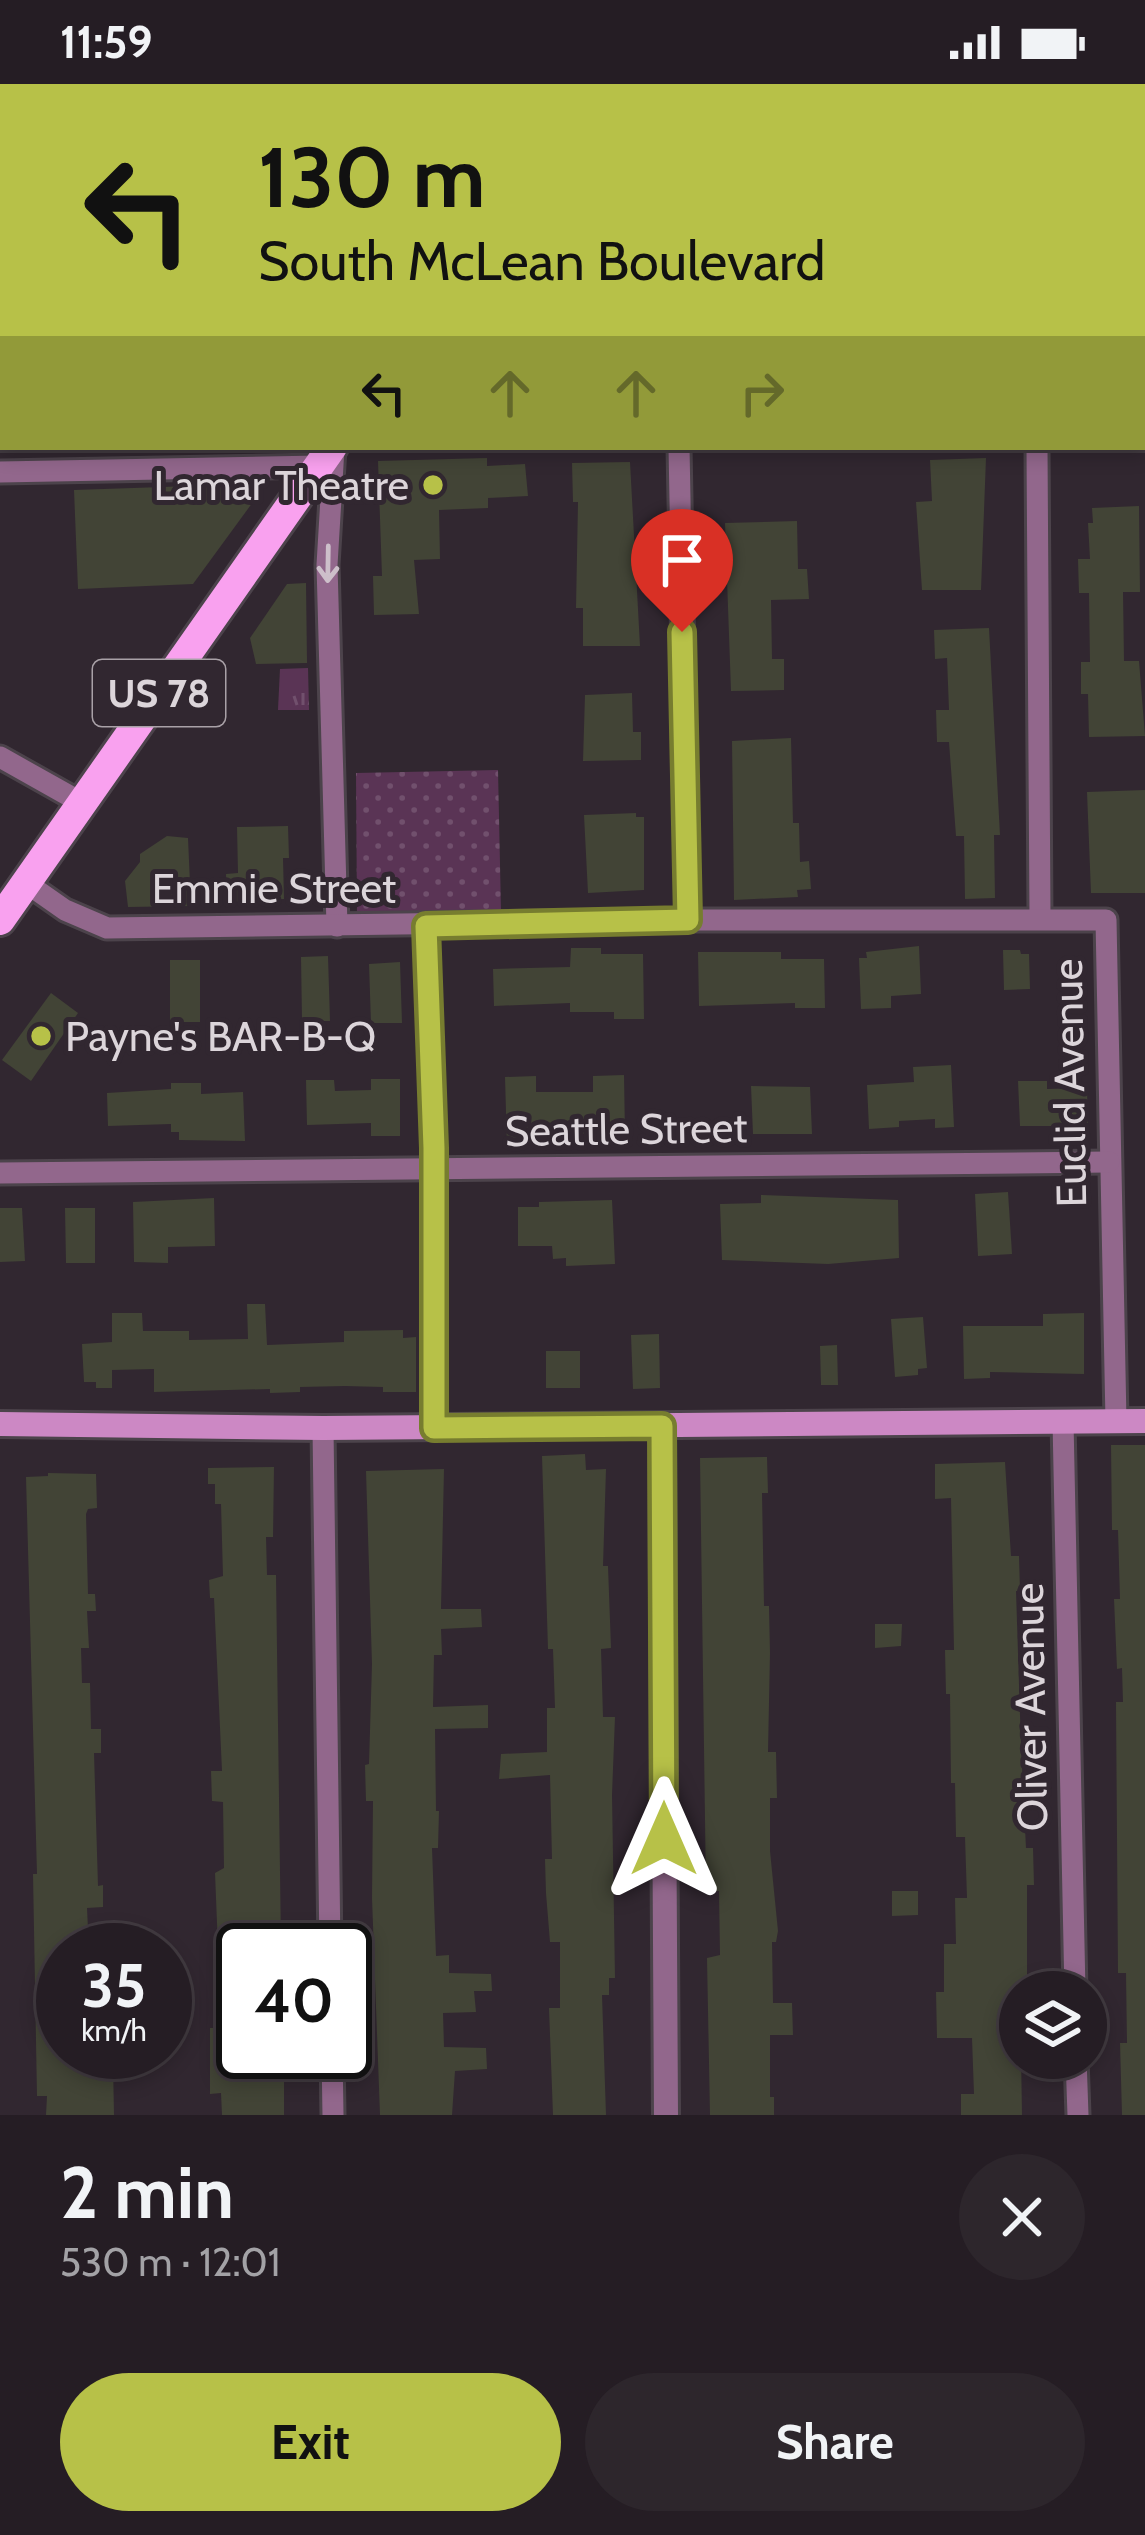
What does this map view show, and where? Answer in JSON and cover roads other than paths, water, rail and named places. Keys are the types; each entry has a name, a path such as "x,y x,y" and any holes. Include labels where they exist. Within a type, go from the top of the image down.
{"main road":[{"name":"US 78","path":"0,920 329,453"},
{"path":"0,1424 434,1428 1145,1421"}],"street":[{"path":"679,450 688,920"},
{"name":"Euclid Avenue","path":"1037,450 1040,917 1106,920 1116,1421"},
{"path":"0,472 329,453 327,565 337,926"},
{"path":"0,757 82,802"},
{"name":"Emmie Street","path":"25,882 65,910 107,928 1040,917"},
{"path":"426,926 434,1171 434,1428"},
{"name":"Seattle Street","path":"0,1173 1109,1162"},
{"name":"Oliver Avenue","path":"1063,1421 1075,1971"},
{"path":"662,1426 666,2115"},
{"path":"323,1428 330,1923"},
{"path":"332,2079 333,2115"},
{"path":"1077,2079 1078,2115"}],"place":[{"name":"Lamar Theatre","path":"433,485"},
{"name":"Payne's BAR-B-Q","path":"41,1036"}]}
